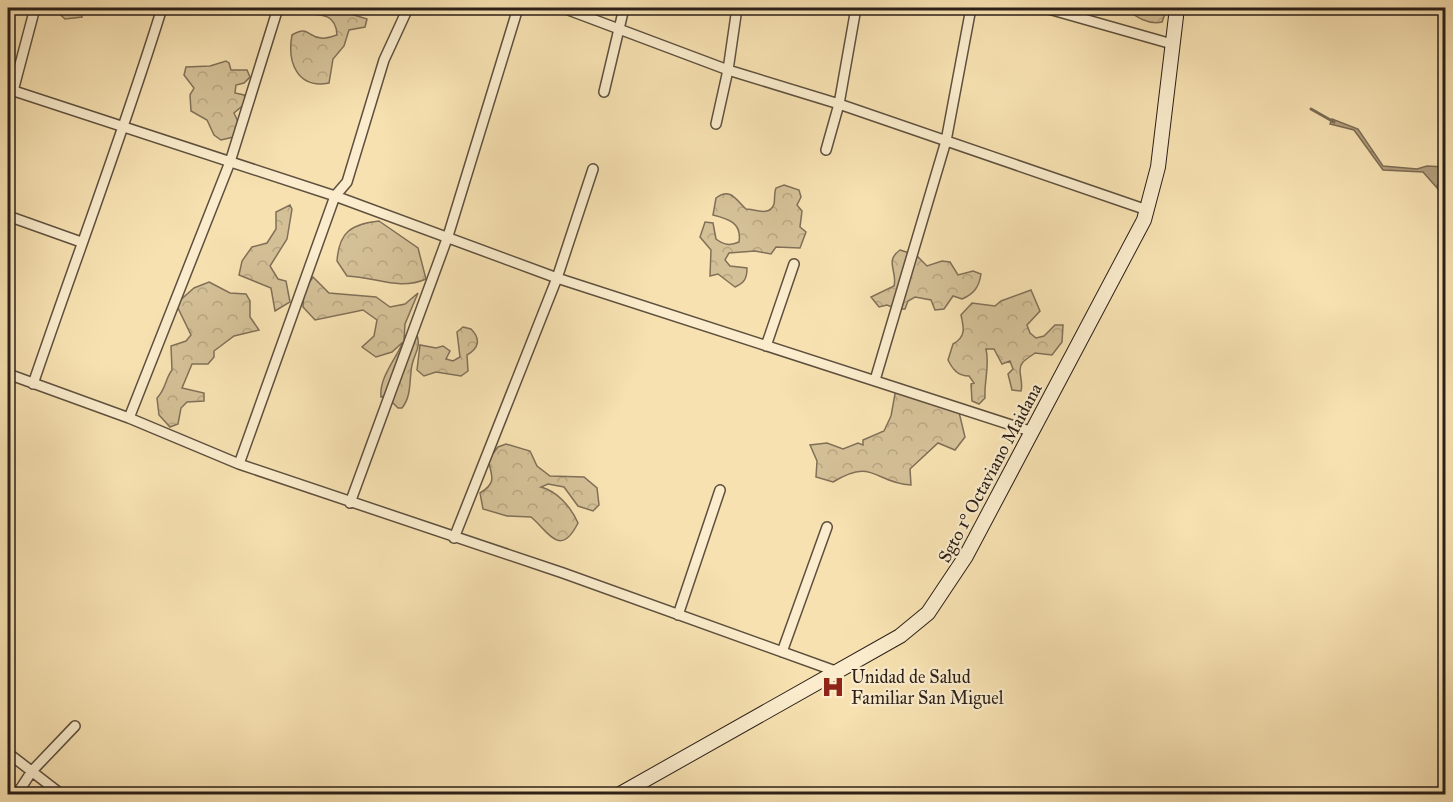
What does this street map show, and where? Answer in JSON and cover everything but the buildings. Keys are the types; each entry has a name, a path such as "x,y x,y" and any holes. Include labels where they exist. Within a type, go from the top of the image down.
{"main road":[{"name":"Sgto 1° Octaviano Maidana","path":"620,795 900,636 928,613 966,555 1033,432 1147,210 1158,166 1177,8"}],"street":[{"path":"35,8 10,90 335,196 557,278 1033,432"},
{"path":"33,384 81,242 125,126 162,8"},
{"path":"129,418 230,162 278,8"},
{"path":"239,464 335,196 347,182 384,60 408,8"},
{"path":"350,503 448,236 518,8"},
{"path":"563,8 728,70 839,104 1147,210"},
{"path":"604,92 624,8"},
{"path":"716,124 728,70 737,8"},
{"path":"826,150 839,104 856,8"},
{"path":"875,380 946,141 971,8"},
{"path":"1045,8 1172,45"},
{"path":"454,538 557,278 593,169"},
{"path":"8,216 81,242"},
{"path":"766,346 794,264"},
{"path":"8,374 129,418 239,464 838,672"},
{"path":"678,615 720,490"},
{"path":"782,652 826,527"},
{"path":"17,795 32,771 75,726"},
{"path":"8,753 61,795"}],"green space":[{"path":"53,8 81,8 82,17 65,19"},
{"path":"295,8 344,8 351,14 367,19 365,27 349,30 344,46 333,59 329,83 318,84 302,78 293,64 292,35 305,31 316,37 327,38 337,35 336,27 329,18 299,13"},
{"path":"1125,8 1167,8 1162,22 1157,23 1142,20"},
{"path":"226,61 231,70 247,70 250,77 244,83 236,85 235,93 244,95 247,102 234,113 241,128 238,136 221,140 214,135 207,120 191,111 190,95 194,88 184,75 186,67 210,66"},
{"path":"784,185 799,190 801,197 797,205 802,211 800,227 806,232 800,248 776,247 771,254 755,251 729,253 725,260 730,266 747,268 744,280 735,287 718,274 710,276 711,250 700,237 705,222 713,223 716,239 724,244 739,242 736,226 729,220 713,215 716,198 729,194 746,209 765,211 772,208 774,204 776,188"},
{"path":"290,205 292,209 287,239 270,266 278,279 286,281 290,302 275,311 271,288 239,275 242,261 252,247 267,243 276,229 276,212"},
{"path":"379,221 418,248 426,279 397,284 347,276 337,261 340,243 344,236 361,224"},
{"path":"900,250 916,255 927,266 942,261 950,262 958,275 973,271 981,274 979,283 973,292 962,299 953,296 944,309 935,310 931,300 915,297 908,301 905,309 887,305 879,307 871,297 894,286 892,263 895,254"},
{"path":"313,277 329,293 376,297 390,307 405,304 418,293 405,324 404,340 409,330 416,332 418,342 412,365 409,393 402,408 398,408 386,396 381,397 381,390 385,375 403,342 392,352 376,357 362,347 374,336 377,320 363,310 315,320 303,307 304,290"},
{"path":"209,282 230,293 246,294 250,301 250,317 259,330 234,336 214,351 214,357 208,364 192,364 182,388 204,393 204,401 187,402 181,408 178,424 170,427 159,415 157,398 172,370 171,346 186,341 191,335 176,304 194,288"},
{"path":"1031,290 1040,311 1027,325 1030,333 1036,338 1044,336 1055,325 1063,325 1062,342 1052,355 1035,353 1023,362 1020,368 1021,391 1012,390 1008,374 1013,369 1010,361 1002,364 994,349 986,349 985,398 979,404 972,401 971,384 974,383 969,376 956,372 948,360 953,344 962,335 961,315 972,303 995,306 1001,301"},
{"path":"463,327 471,329 477,340 474,349 467,355 468,371 461,376 436,372 424,376 417,370 420,345 436,348 443,346 450,351 446,359 453,361 460,357 457,332"},
{"path":"897,383 957,404 965,437 955,450 938,443 910,469 911,485 866,471 847,475 833,482 816,477 817,461 810,445 827,443 843,449 858,443 863,445 863,440 884,431 891,416"},
{"path":"506,444 530,451 537,466 550,476 584,477 597,488 599,505 593,511 578,506 564,487 548,484 541,487 553,492 563,500 578,523 572,534 565,539 560,541 554,539 531,517 507,516 483,509 480,493 489,486 492,479 488,460 498,447"}],"water":[{"path":"1332,119 1358,129 1383,166 1417,169 1427,166 1445,167 1445,209 1438,189 1423,172 1383,170 1354,130 1330,124"}],"waterway":[{"path":"1311,109 1334,122"}],"place":[{"name":"Unidad de Salud Familiar San Miguel","path":"833,687"}]}
